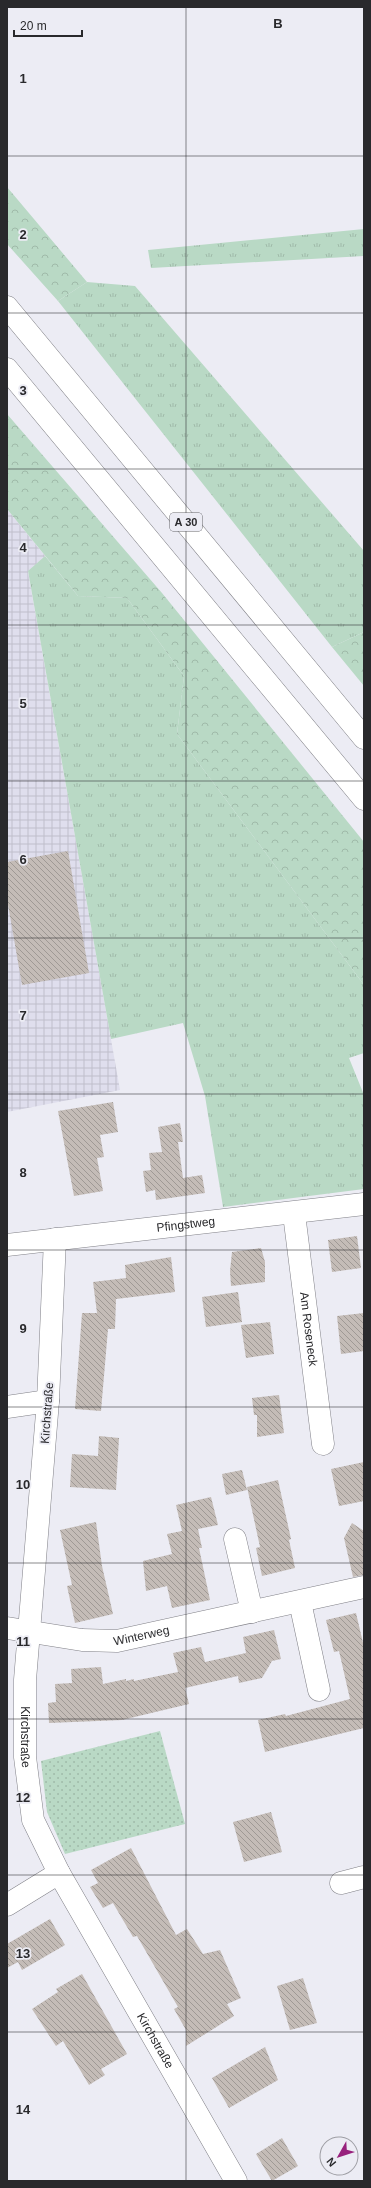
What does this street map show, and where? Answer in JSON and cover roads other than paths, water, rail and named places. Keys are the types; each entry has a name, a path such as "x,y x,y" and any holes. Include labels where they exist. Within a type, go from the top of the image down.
{"main road":[{"name":"A 30","path":"7,307 364,738"},
{"path":"7,369 364,798"},
{"name":"Pfingstweg","path":"7,1245 294,1214 364,1204"},
{"name":"Am Roseneck","path":"294,1214 322,1444"},
{"name":"Kirchstraße","path":"55,1239 48,1401 25,1680 25,1757 33,1820 59,1873 236,2181"},
{"path":"7,1407 48,1401"},
{"path":"235,1540 252,1612"},
{"name":"Winterweg","path":"7,1628 82,1640 117,1641 364,1587"},
{"path":"300,1602 319,1690"},
{"path":"7,1905 59,1873"},
{"path":"340,1883 364,1877"}]}
